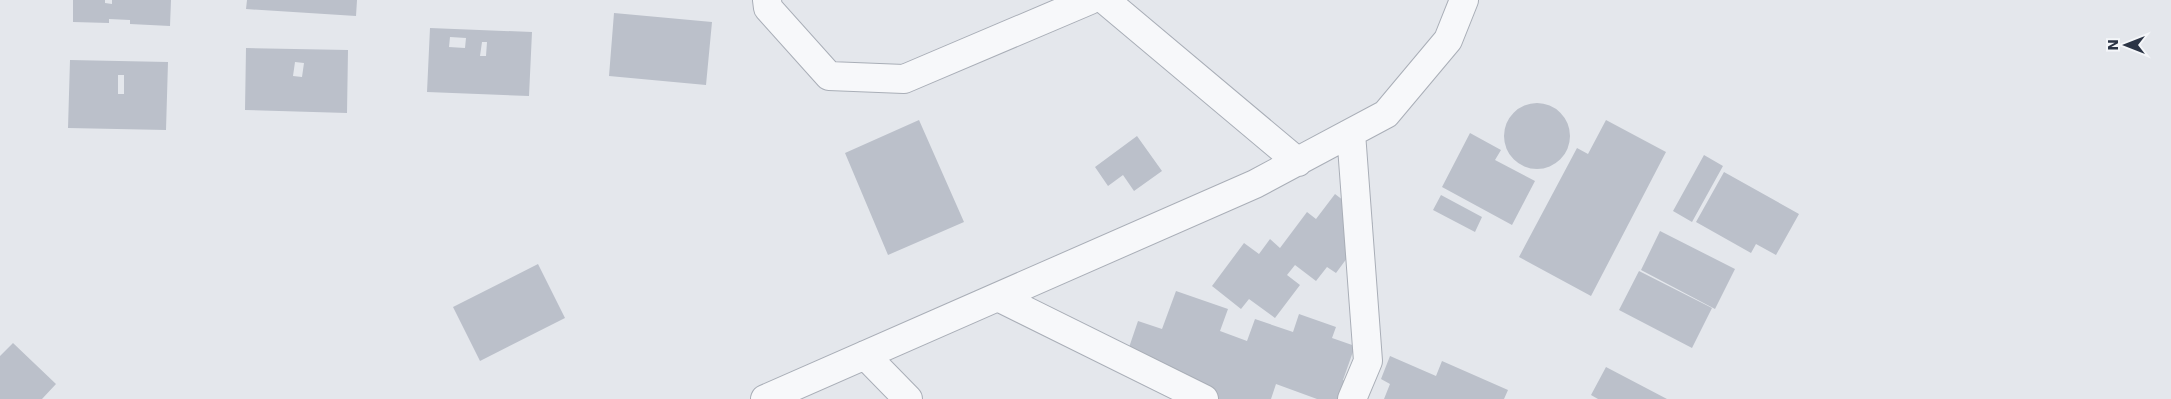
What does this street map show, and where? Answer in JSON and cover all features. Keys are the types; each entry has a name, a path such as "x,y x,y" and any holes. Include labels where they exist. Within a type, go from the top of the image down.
{"street":[{"path":"767,0 768,8 829,76 904,79 1090,0"},
{"path":"1105,0 1298,162"},
{"path":"765,399 1255,184 1386,114 1448,40 1464,0"},
{"path":"1351,133 1368,361 1352,399"},
{"path":"998,297 1204,399"},
{"path":"865,355 908,399"}],"building":[{"path":"73,0 105,0 105,3 112,4 112,0 171,0 170,26 130,24 130,20 109,19 109,23 73,22"},
{"path":"247,0 357,0 356,16 246,9"},
{"path":"614,13 712,22 706,85 609,76"},
{"path":"430,28 532,32 529,96 427,92","holes":["450,37 466,38 465,48 449,47","482,42 487,42 486,56 480,56"]},
{"path":"246,48 348,50 347,113 245,110","holes":["295,62 304,63 302,77 293,76"]},
{"path":"70,60 168,62 166,130 68,128","holes":["118,75 124,75 124,94 118,94"]},
{"path":"1537,103 1550,106 1560,113 1567,123 1570,136 1567,149 1560,159 1550,166 1537,169 1524,166 1514,159 1507,149 1504,136 1507,123 1514,113 1524,106"},
{"path":"919,120 964,222 888,255 845,153"},
{"path":"1606,120 1666,152 1591,296 1519,257 1577,148 1588,154"},
{"path":"1470,133 1501,150 1495,160 1535,181 1512,225 1442,187"},
{"path":"1137,136 1162,171 1134,191 1123,175 1108,186 1095,167"},
{"path":"1704,155 1723,166 1692,222 1673,211"},
{"path":"1724,172 1799,214 1776,255 1756,244 1751,253 1696,222"},
{"path":"1335,194 1373,223 1336,273 1327,267 1316,281 1295,265 1287,275 1300,285 1275,318 1249,299 1241,309 1212,286 1244,243 1259,254 1270,239 1280,248 1307,212 1316,219"},
{"path":"1441,195 1482,217 1475,232 1433,210"},
{"path":"1660,231 1735,269 1715,309 1641,270"},
{"path":"538,264 565,318 480,361 453,307"},
{"path":"1639,271 1712,308 1692,348 1619,310"},
{"path":"1176,291 1228,309 1220,331 1247,341 1255,319 1293,332 1299,314 1336,327 1332,338 1355,346 1343,380 1364,388 1359,399 1317,399 1276,384 1271,399 1197,399 1123,365 1138,321 1162,329"},
{"path":"13,343 56,384 42,399 0,399 0,356"},
{"path":"1390,356 1436,376 1442,361 1508,390 1504,399 1384,399 1390,384 1381,379"},
{"path":"1606,367 1667,399 1598,399 1591,395"}]}
